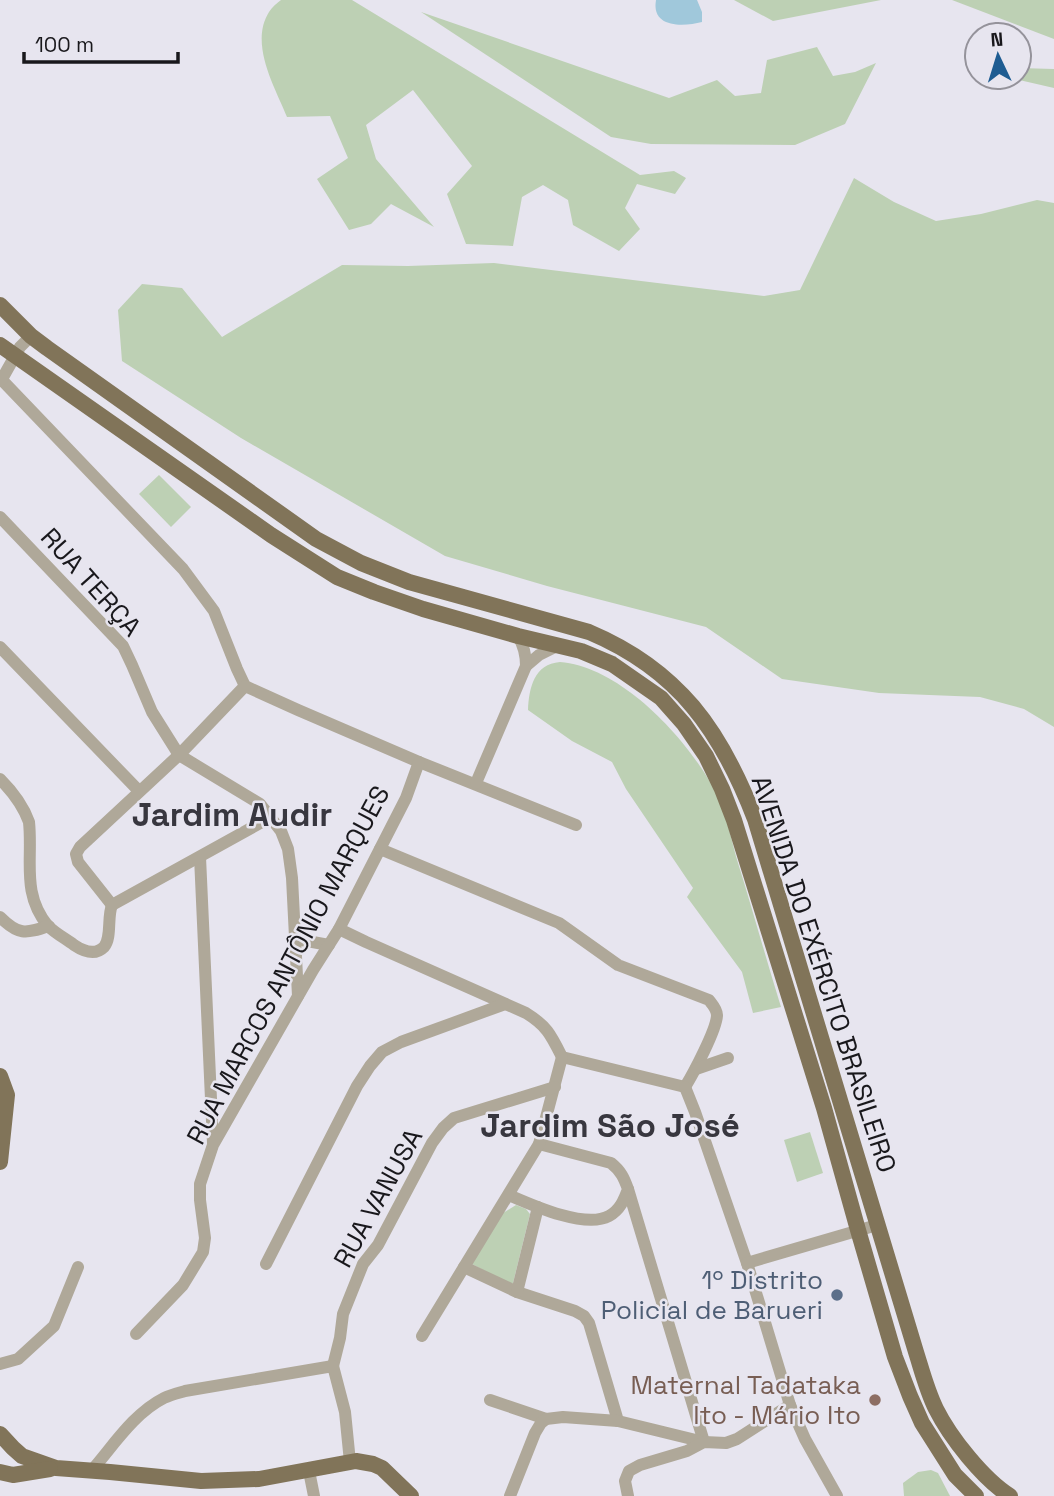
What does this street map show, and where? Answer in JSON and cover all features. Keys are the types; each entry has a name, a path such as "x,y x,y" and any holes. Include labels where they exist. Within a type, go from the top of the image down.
{"main road":[{"name":"AVENIDA DO EXÉRCITO BRASILEIRO","path":"0,305 31,336 316,539 360,563 409,582 589,632 639,658 694,706 713,732 742,785 767,859 916,1352 936,1409 971,1459 1010,1496"},
{"name":"AVENIDA DO EXÉRCITO BRASILEIRO","path":"0,345 271,535 337,577 423,609 581,651 612,664 661,698 706,756 734,820 824,1108 895,1357 910,1396 922,1423 955,1475 976,1496"},
{"path":"581,651 604,639"},
{"path":"0,1076 6,1095 0,1162"},
{"path":"0,1434 11,1453 56,1468"},
{"path":"11,1453 4,1477 56,1468 226,1482 309,1471 356,1461 382,1468 411,1496"}],"street":[{"path":"31,336 24,341 1,379 183,569 214,611 246,686 419,762 576,825"},
{"name":"RUA TERÇA","path":"0,517 123,646 152,712 178,755 260,804 281,831 288,849 299,996"},
{"path":"475,783 526,666 526,655 518,636"},
{"path":"526,666 556,646"},
{"path":"0,647 139,791"},
{"path":"112,905 78,862 76,854 80,847 178,755 246,686"},
{"name":"RUA MARCOS ANTÔNIO MARQUES","path":"136,1334 183,1285 203,1252 205,1238 200,1184 213,1145 339,929 406,799 419,762"},
{"path":"0,779 26,811 29,822 30,891 35,904 49,926 84,951 98,951 103,948 109,935 109,913 112,905 271,817"},
{"path":"380,849 559,923 618,965 709,1000 717,1014 712,1033 685,1087"},
{"path":"200,857 213,1145"},
{"path":"0,917 11,928 20,932 33,932 49,926"},
{"path":"339,929 526,1013 550,1032 562,1057 539,1144 422,1336"},
{"path":"296,939 329,945"},
{"path":"266,1264 357,1086 382,1052 426,1032 505,1004"},
{"path":"562,1057 685,1087"},
{"path":"696,1069 729,1058"},
{"name":"RUA VANUSA","path":"333,1366 343,1314 363,1264 378,1245 432,1143 443,1128 454,1118 555,1087"},
{"path":"685,1087 747,1263 790,1405 805,1439 837,1496"},
{"path":"539,1144 611,1163 624,1177 704,1442"},
{"path":"509,1195 538,1207 597,1220 609,1216 619,1208 628,1189"},
{"path":"517,1292 538,1207"},
{"path":"747,1263 877,1225"},
{"path":"0,1364 18,1359 54,1326 78,1267"},
{"path":"464,1267 517,1292 584,1316 589,1323 618,1421"},
{"path":"92,1470 149,1406 166,1397 333,1366 345,1412 350,1462"},
{"path":"490,1400 546,1419 563,1417 618,1421 704,1442 726,1443 737,1439 790,1405"},
{"path":"510,1496 535,1433 546,1419"},
{"path":"628,1496 625,1481 629,1471 687,1451 704,1442"},
{"path":"309,1471 314,1496"}],"green space":[{"path":"281,0 352,0 640,175 674,171 686,178 675,194 637,184 625,208 640,229 619,251 573,225 568,200 543,185 522,197 513,246 466,244 447,194 472,166 413,90 366,125 376,159 434,227 391,204 371,224 349,230 317,179 348,158 330,116 287,117 266,65 262,38 264,24 270,10"},
{"path":"734,0 881,0 773,21"},
{"path":"952,0 1054,0 1054,39 1033,31 1033,21 1007,21"},
{"path":"421,12 669,98 717,80 735,96 761,93 767,60 817,47 833,76 855,72 876,63 845,124 795,145 651,144 611,137"},
{"path":"1033,68 1054,69 1054,88 1033,83"},
{"path":"854,178 894,202 936,221 981,214 1037,200 1054,203 1054,727 1024,709 980,697 879,693 782,679 706,627 547,586 445,556 241,438 122,361 118,310 142,284 182,288 222,337 342,265 494,263 764,296 800,290"},
{"path":"159,475 191,507 171,527 139,494"},
{"path":"560,662 584,667 608,678 632,694 675,734 709,779 725,816 781,1007 753,1013 742,972 687,897 693,888 626,789 612,762 572,741 528,710 532,686 539,672 544,667"},
{"path":"810,1132 823,1173 797,1182 784,1140"},
{"path":"516,1205 530,1214 513,1283 510,1284 472,1264 503,1213"},
{"path":"931,1470 938,1473 950,1496 904,1496 903,1483 918,1472"}],"water":[{"path":"656,0 697,0 702,12 702,22 678,25 663,21 658,16"}],"place":[{"name":"1º Distrito Policial de Barueri","path":"837,1295"},
{"name":"Maternal Tadataka Ito - Mário Ito","path":"875,1400"}],"district":[{"name":"Jardim Audir","path":"232,815"},
{"name":"Jardim São José","path":"610,1126"}]}
